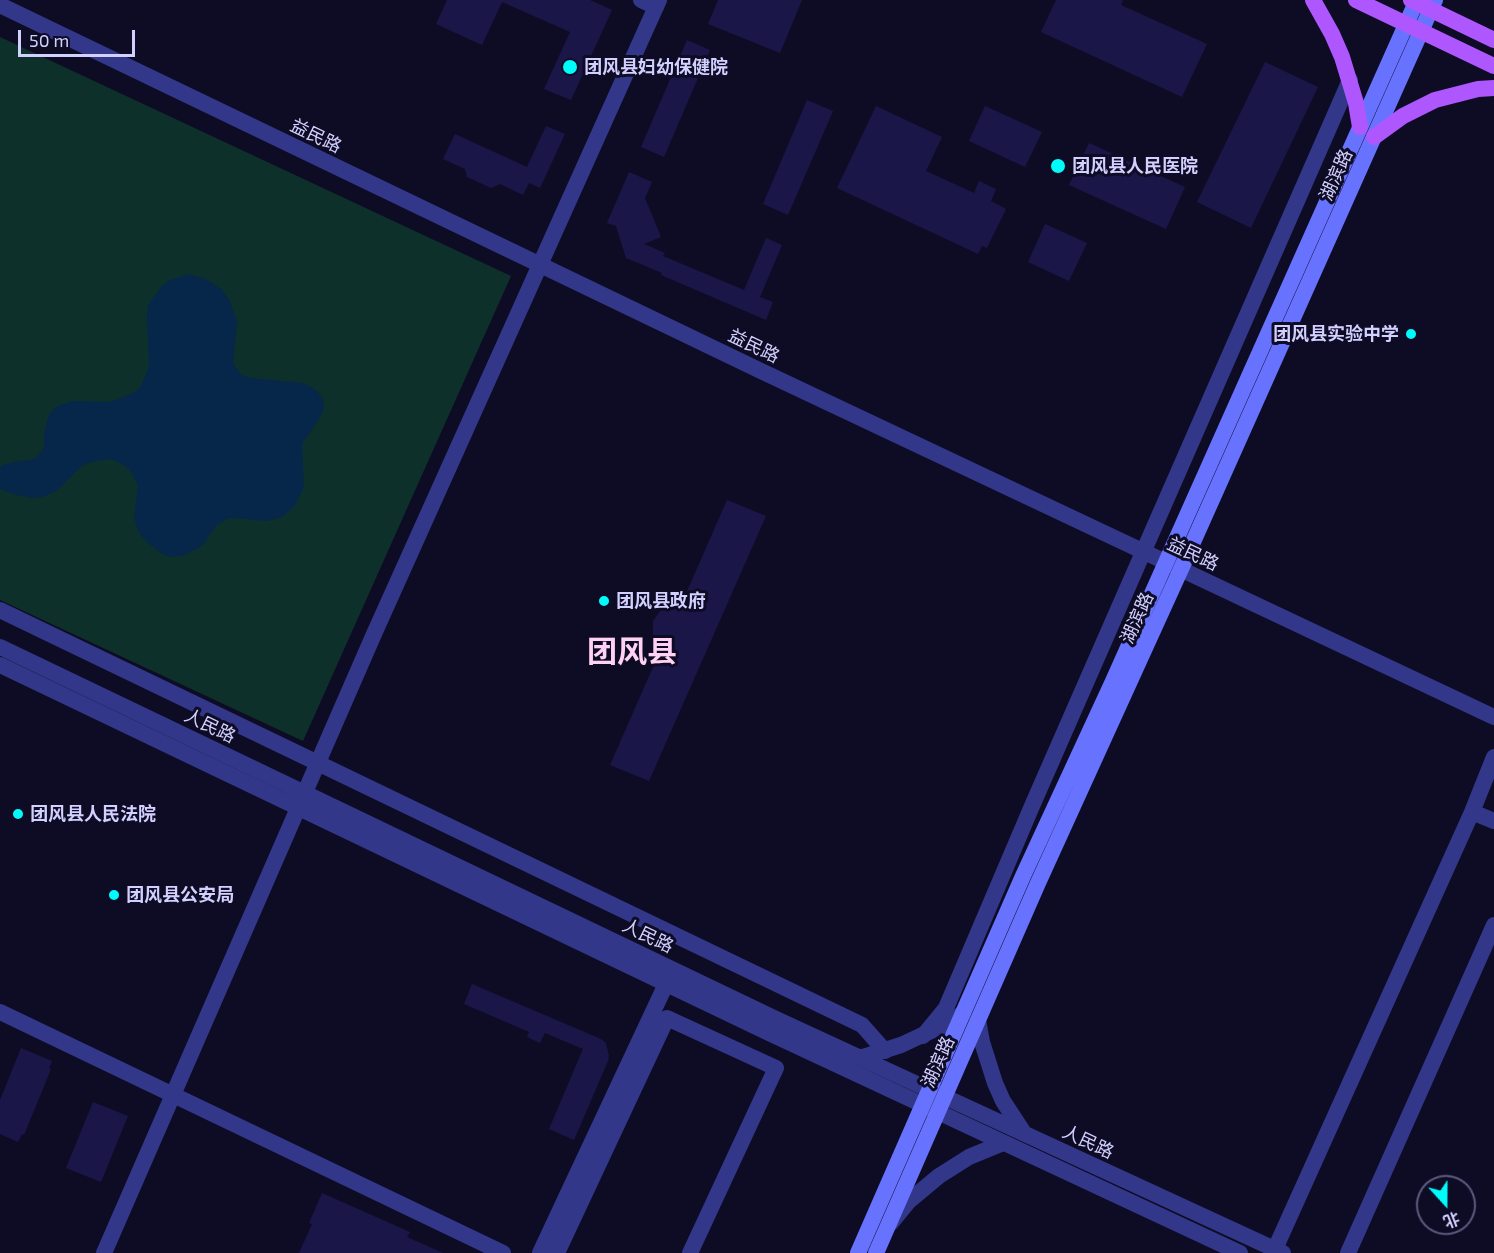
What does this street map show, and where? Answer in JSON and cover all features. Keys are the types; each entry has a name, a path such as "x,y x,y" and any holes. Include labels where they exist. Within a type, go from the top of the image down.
{"main road":[{"path":"1313,0 1332,34 1367,132 1435,100 1494,88"},
{"path":"1356,0 1494,66"},
{"path":"1422,2 1494,40"},
{"name":"湖滨路","path":"858,1253 933,1101 1414,27 1422,2"},
{"name":"湖滨路","path":"876,1253 933,1101"}],"street":[{"path":"104,1253 318,763 540,265 652,2"},
{"name":"益民路","path":"0,5 540,265 1494,717"},
{"path":"923,1036 946,1008 1350,80"},
{"path":"0,610 862,1025 885,1051"},
{"name":"人民路","path":"0,647 666,984 933,1101 1024,1134 1279,1251"},
{"name":"人民路","path":"0,665 302,801 860,1058 1003,1143 1240,1253"},
{"path":"1279,1251 1494,757"},
{"path":"1472,812 1494,821"},
{"path":"1348,1253 1494,925"},
{"path":"540,1253 666,984"},
{"path":"0,1012 502,1253"},
{"path":"860,1058 885,1051 970,1017 982,1042 1003,1101 1024,1134"},
{"path":"557,1253 667,1018 776,1068 690,1253"},
{"path":"885,1232 909,1201 939,1176 969,1157 1003,1143"}],"green space":[{"path":"0,37 511,276 303,741 0,600"}],"water":[{"path":"188,274 206,279 221,289 230,301 237,322 233,363 241,375 303,383 316,390 323,399 324,406 321,416 302,444 304,487 294,507 282,517 267,521 226,519 216,526 203,545 183,556 172,557 164,555 139,533 134,518 138,485 129,469 118,462 109,459 82,466 56,491 42,497 12,494 0,489 0,468 3,465 32,460 38,456 44,447 44,433 49,415 55,407 73,401 110,402 140,388 149,367 148,305 161,287 170,280"}],"building":[{"name":"团风县妇幼保健院","path":"447,0 590,0 612,10 571,100 544,89 570,32 502,2 482,45 436,24"},
{"path":"718,0 802,0 780,53 708,24"},
{"path":"1056,0 1123,0 1121,5 1207,44 1182,97 1041,32"},
{"path":"687,40 710,50 664,157 641,147"},
{"path":"1265,62 1318,87 1251,228 1197,202"},
{"path":"807,100 833,111 788,215 763,204"},
{"path":"876,106 942,137 926,171 974,193 979,181 996,189 991,201 1006,209 987,248 982,246 978,254 837,188"},
{"path":"985,106 1042,132 1025,167 969,141"},
{"path":"546,126 565,134 540,188 529,183 523,195 500,184 491,188 467,177 465,169 443,159 455,134 527,167"},
{"path":"1089,143 1185,187 1166,229 1069,185"},
{"path":"629,172 652,182 645,198 661,237 644,244 665,253 663,256 744,290 766,238 782,245 760,297 773,302 766,320 626,258 616,226 607,223"},
{"path":"1045,224 1087,243 1069,281 1028,262"},
{"path":"727,500 766,516 649,781 610,765 661,649 653,636 653,621 661,610 674,604 681,605"},
{"path":"472,984 606,1043 608,1061 574,1140 549,1129 583,1049 545,1033 540,1043 527,1037 529,1032 464,1004"},
{"path":"21,1048 52,1061 49,1068 51,1069 24,1135 22,1134 18,1142 0,1134 0,1100"},
{"path":"93,1102 128,1116 101,1182 66,1168"},
{"path":"322,1193 410,1232 407,1237 443,1253 299,1253"}],"place":[{"name":"团风县妇幼保健院","path":"570,67"},
{"name":"团风县人民医院","path":"1058,166"},
{"name":"团风县实验中学","path":"1411,334"},
{"name":"团风县政府","path":"604,601"},
{"name":"团风县人民法院","path":"18,814"},
{"name":"团风县公安局","path":"114,895"}],"district":[{"name":"团风县","path":"632,652"}]}
